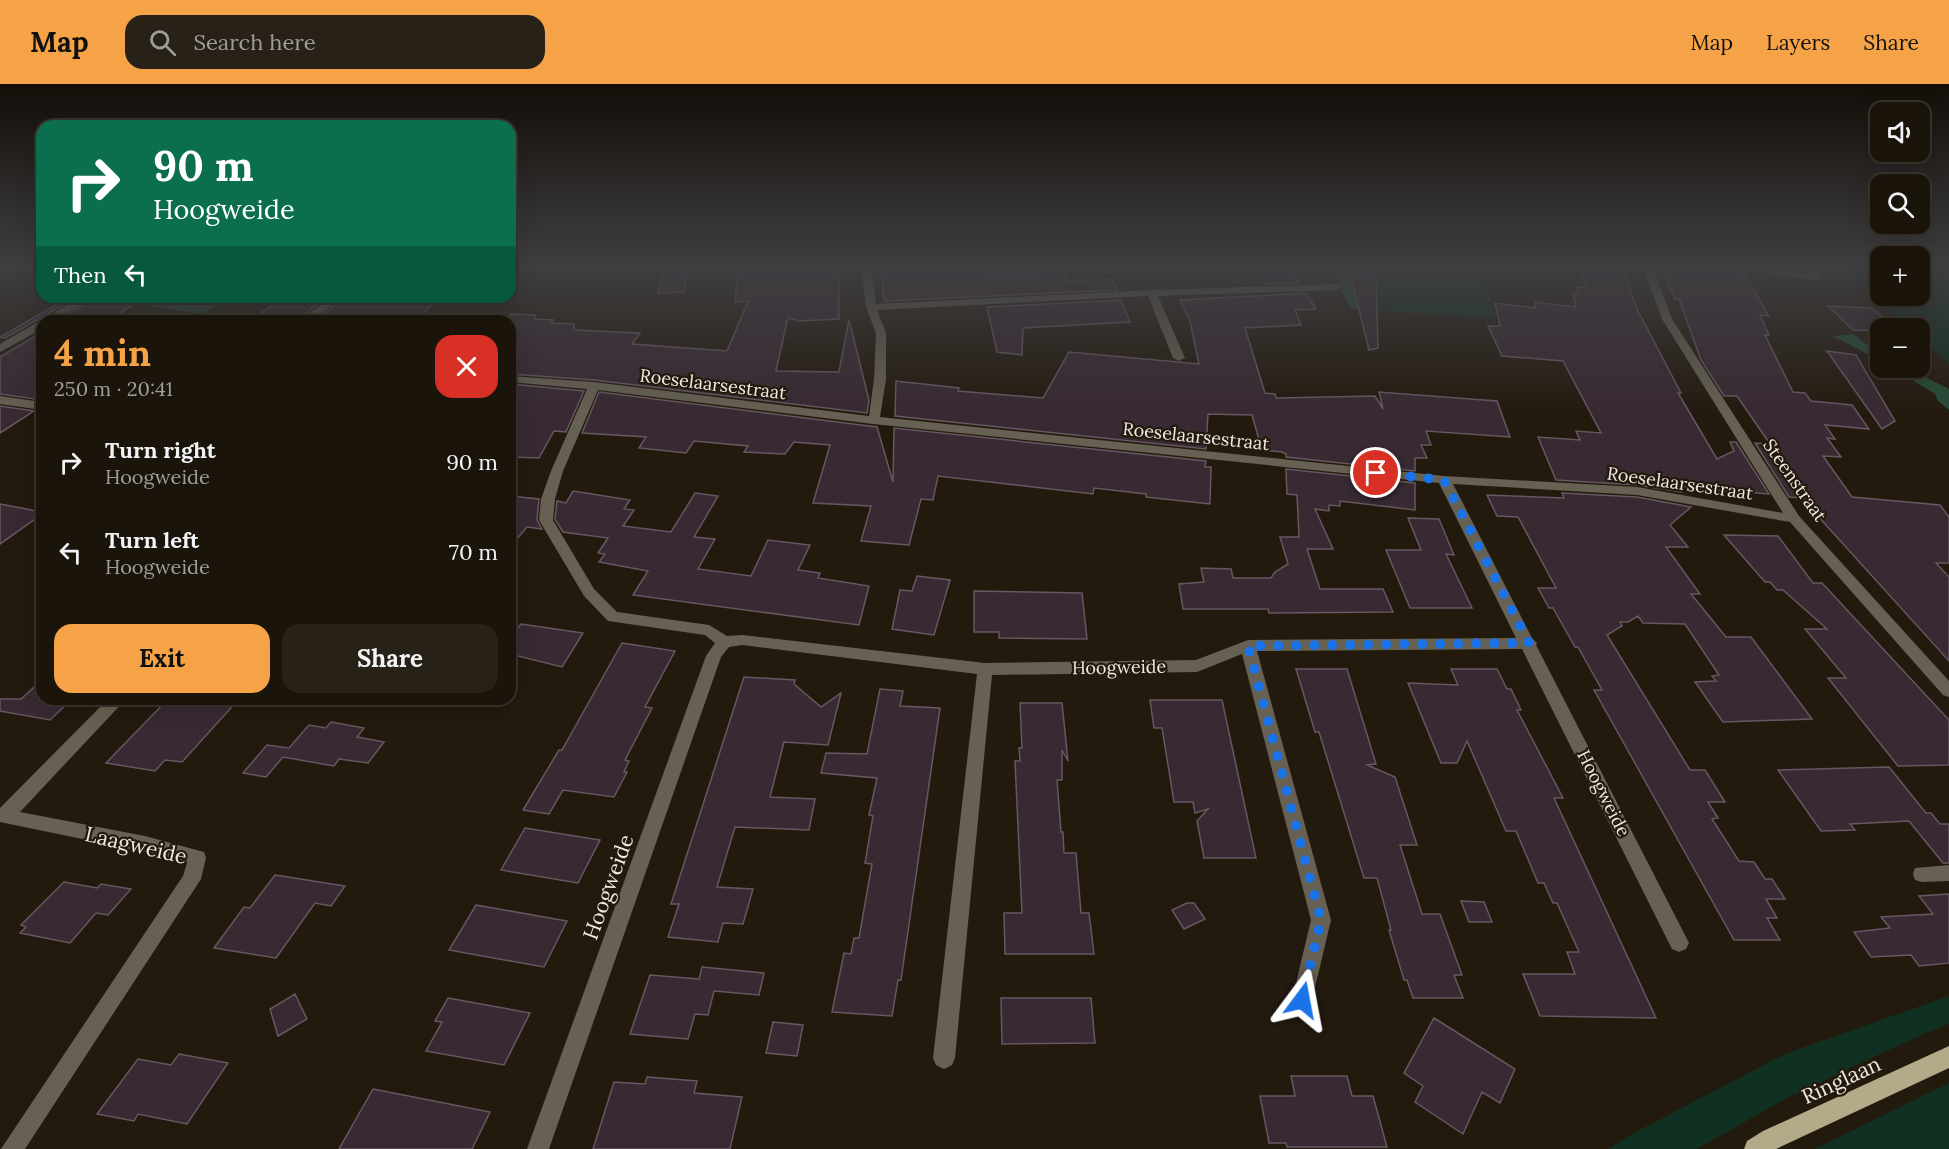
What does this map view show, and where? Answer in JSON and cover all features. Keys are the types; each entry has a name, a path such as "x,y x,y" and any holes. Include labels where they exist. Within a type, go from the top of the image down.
{"main road":[{"name":"Ringlaan","path":"1755,1149 1771,1139 1949,1057"}],"street":[{"path":"873,420 880,379 881,333 874,316"},
{"path":"1161,316 1179,358"},
{"name":"Steenstraat","path":"1665,316 1794,519 1949,691"},
{"path":"0,349 36,328"},
{"name":"Roeselaarsestraat","path":"516,380 594,386 873,420 1444,480 1637,491 1794,519"},
{"name":"Hoogweide","path":"594,386 557,471 548,499 546,520 589,592 613,617 709,630 724,642 742,640 986,669 1197,666 1248,646 1529,643"},
{"path":"0,400 36,405"},
{"name":"Hoogweide","path":"1444,480 1529,643 1679,943"},
{"name":"Hoogweide","path":"537,1149 714,656 724,642"},
{"path":"1248,646 1321,920 1302,1000"},
{"path":"944,1059 986,669"},
{"name":"Laagweide","path":"12,1149 192,879 197,858 145,844 4,816 112,705"},
{"path":"1922,874 1949,873"}],"green space":[{"path":"1452,316 1495,316 1496,319"},
{"path":"1896,316 1949,316 1949,363 1930,347 1930,318 1899,318"},
{"path":"1853,334 1870,347 1870,355 1833,336"},
{"path":"1909,378 1927,378 1949,389 1949,410 1938,401 1935,394"},
{"path":"1949,996 1949,1024 1787,1098 1697,1149 1608,1149 1632,1134 1785,1054"},
{"path":"1949,1083 1949,1149 1815,1149"}],"building":[{"path":"36,316 36,320 5,338 0,337"},
{"path":"516,316 535,316 535,319 553,320 551,323 574,324 574,330 640,333 632,344 727,351 742,316 839,316 839,319 799,321 789,318 776,371 839,372 849,320 869,400 867,413 594,380 516,374"},
{"path":"989,316 1127,316 1130,322 1023,328 1022,355 997,352"},
{"path":"1187,316 1297,316 1301,325 1245,328 1265,393 1275,394 1276,398 1375,396 1383,409 1379,392 1497,401 1510,437 1426,431 1431,445 1421,445 1427,458 1415,458 1415,471 1286,457 1286,454 1282,452 1262,450 1252,415 1208,414 1206,449 895,416 896,381 959,388 958,391 1043,398 1069,352 1199,364"},
{"path":"1361,316 1377,316 1378,348 1369,350"},
{"path":"1498,316 1640,316 1681,393 1678,393 1717,459 1734,451 1730,442 1736,442 1769,494 1677,487 1681,492 1637,485 1556,480 1538,437 1580,440 1576,431 1601,433 1563,361 1502,356 1488,326 1500,326"},
{"path":"1685,316 1760,316 1769,335 1765,335 1793,392 1805,393 1811,401 1852,405 1869,429 1825,425 1835,439 1827,438 1841,457 1823,456 1852,497 1940,505 1949,517 1949,563 1936,563 1949,577 1949,661 1804,498 1789,497 1755,443 1770,444 1737,396 1724,396 1701,360"},
{"path":"1838,316 1881,316 1881,318 1870,318 1870,331 1853,330"},
{"path":"36,336 36,399 0,394 0,357"},
{"path":"1827,351 1856,355 1895,421 1882,429"},
{"path":"516,385 584,391 566,432 554,431 539,458 516,457"},
{"path":"599,392 877,427 893,482 894,428 1206,461 1205,467 1211,467 1210,504 1146,497 1146,494 1094,488 1093,494 938,476 933,500 921,499 909,545 861,541 871,506 813,503 830,445 794,442 785,454 744,452 748,446 694,441 686,453 639,448 646,437 582,433"},
{"path":"0,406 34,411 0,433"},
{"path":"1286,469 1415,483 1415,510 1340,501 1340,506 1329,505 1329,511 1315,509 1333,549 1307,549 1320,589 1383,589 1393,612 1269,613 1268,609 1183,609 1179,584 1204,582 1201,568 1231,569 1233,578 1271,578 1275,572 1288,564 1280,537 1299,537 1297,495 1287,494"},
{"path":"573,491 630,500 624,509 634,510 623,526 671,532 695,493 718,496 694,537 715,539 698,569 751,576 768,540 810,545 798,570 820,573 818,578 869,586 859,625 633,595 648,571 599,562 605,554 598,553 608,538 563,532 555,519 557,501 566,503"},
{"path":"1562,493 1637,497 1691,507 1670,525 1688,547 1666,547 1700,594 1691,594 1726,637 1751,637 1812,719 1723,722 1695,682 1716,681 1712,676 1719,675 1685,624 1643,623 1638,616 1628,622 1620,622 1622,626 1607,635 1690,770 1705,770 1725,802 1708,802 1718,818 1712,819 1739,861 1754,862 1765,879 1772,879 1785,899 1766,899 1777,918 1767,918 1780,940 1734,940 1594,690 1602,690 1578,647 1575,647 1553,608 1549,608 1538,588 1556,588 1518,517 1497,516 1487,495 1564,498"},
{"path":"516,497 539,499 537,520 542,529 527,527 516,540"},
{"path":"0,504 36,511 36,518 0,544"},
{"path":"1408,518 1439,519 1454,555 1446,554 1472,608 1410,608 1386,550 1421,550"},
{"path":"1724,535 1778,536 1813,583 1822,583 1949,720 1949,765 1898,766 1828,678 1846,678 1805,629 1827,629 1783,590 1777,590 1770,582 1765,582"},
{"path":"917,576 950,580 934,635 892,629 900,590 912,591"},
{"path":"974,591 1082,593 1087,639 999,638 999,632 974,632"},
{"path":"521,624 583,633 562,667 516,656 516,630"},
{"path":"622,643 675,651 645,707 652,708 625,760 629,761 624,772 627,772 614,797 563,790 549,814 523,810 559,750 562,750"},
{"path":"1296,669 1347,669 1376,764 1367,765 1395,777 1417,845 1400,845 1422,914 1440,914 1462,975 1454,975 1463,998 1413,998 1407,980 1404,980 1389,930 1391,930 1377,878 1364,878 1319,732 1315,732"},
{"path":"1451,669 1497,669 1507,689 1511,689 1521,710 1517,710 1563,798 1554,798 1656,1018 1540,1016 1523,974 1575,974 1567,952 1579,952 1557,903 1553,903 1544,883 1538,883 1516,831 1506,831 1467,741 1457,763 1441,763 1408,683 1458,685"},
{"path":"744,677 795,680 794,684 821,707 841,693 828,745 784,742 770,797 815,799 809,830 735,827 717,887 753,889 743,924 723,923 718,942 668,937 679,904 671,904"},
{"path":"36,685 36,705 66,705 50,720 0,711 0,699 21,699"},
{"path":"880,689 903,691 900,706 940,708 901,980 898,980 892,1016 832,1012 844,953 851,954 854,938 859,938 872,864 865,863 873,816 869,815 877,778 821,773 826,753 867,754"},
{"path":"1150,700 1222,700 1256,858 1204,858 1197,821 1208,809 1195,813 1193,802 1174,802 1162,728 1154,728"},
{"path":"1020,703 1062,703 1068,761 1062,750 1062,780 1057,780 1061,832 1063,832 1064,853 1076,853 1081,913 1089,913 1094,954 1005,954 1004,913 1022,913 1015,761 1020,761 1019,748 1022,748"},
{"path":"162,705 234,705 182,762 165,760 155,771 106,763"},
{"path":"331,722 364,728 357,737 384,742 368,763 339,759 334,766 283,757 266,777 243,773 267,745 289,748 309,725 326,728"},
{"path":"1889,767 1926,813 1931,813 1940,824 1949,824 1949,863 1943,863 1909,821 1850,824 1855,830 1821,831 1778,770"},
{"path":"525,828 600,840 578,883 501,870"},
{"path":"275,875 345,886 331,906 315,903 276,958 214,948 244,907 250,908"},
{"path":"64,882 97,888 101,884 131,889 108,915 96,913 70,943 20,933 26,927 21,925"},
{"path":"1949,894 1949,963 1919,966 1911,955 1871,957 1854,932 1890,928 1881,917 1933,914 1919,896"},
{"path":"1461,901 1484,902 1492,922 1469,922"},
{"path":"1187,903 1194,903 1205,919 1184,929 1172,910"},
{"path":"476,905 567,921 544,967 449,950"},
{"path":"702,967 764,973 759,995 714,991 708,1015 695,1014 688,1039 630,1034 650,975 699,979"},
{"path":"295,994 307,1019 278,1036 270,1009"},
{"path":"448,998 530,1013 504,1065 426,1051 442,1022 435,1021"},
{"path":"1001,998 1091,998 1095,1043 1002,1044"},
{"path":"1434,1018 1515,1069 1500,1103 1482,1092 1463,1134 1415,1102 1423,1086 1404,1073"},
{"path":"773,1022 803,1025 797,1056 766,1053"},
{"path":"179,1054 228,1063 187,1124 138,1114 134,1121 97,1114 138,1059 171,1065"},
{"path":"1291,1076 1347,1076 1352,1096 1373,1096 1387,1147 1287,1147 1286,1143 1269,1143 1260,1096 1295,1096"},
{"path":"647,1077 697,1081 694,1093 742,1097 730,1149 593,1149 614,1082 645,1084"},
{"path":"373,1089 490,1112 472,1149 339,1149"}],"route":[{"path":"1302,1000 1321,920 1248,646 1529,643 1444,480 1376,473"}]}
